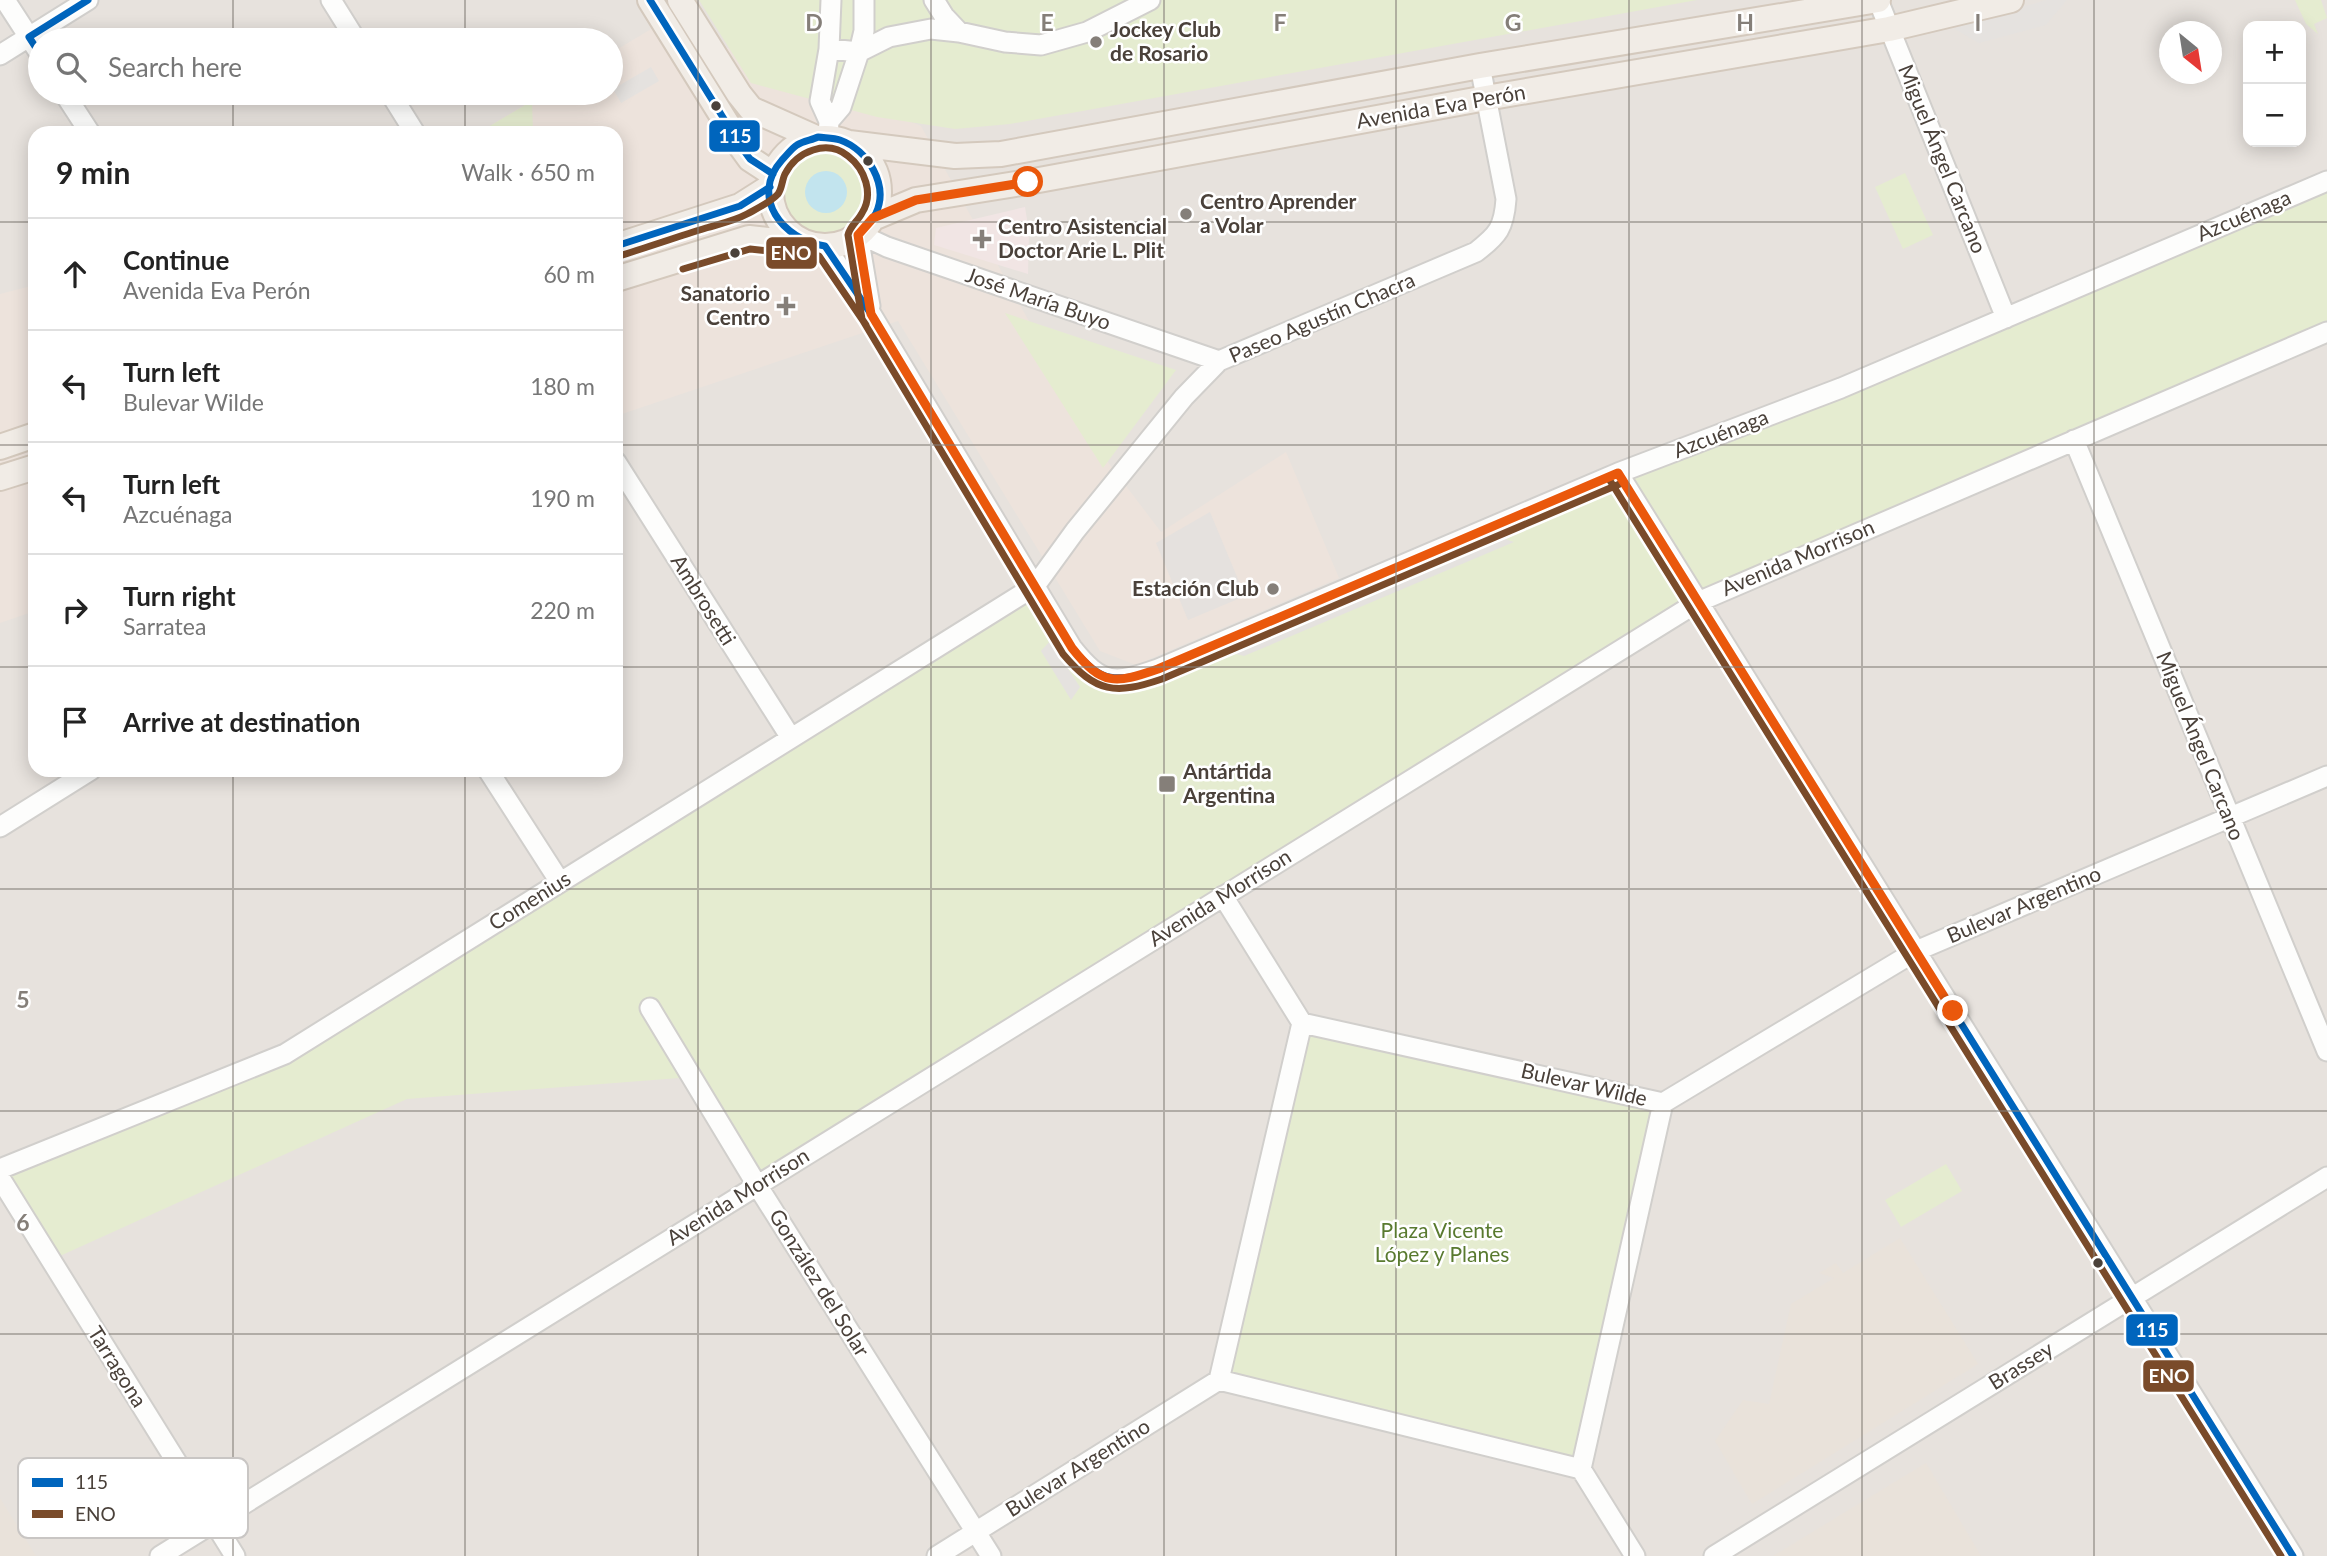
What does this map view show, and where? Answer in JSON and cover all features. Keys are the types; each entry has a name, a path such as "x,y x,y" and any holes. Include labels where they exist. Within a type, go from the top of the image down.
{"main road":[{"path":"650,0 742,148 771,181 771,206 779,223 792,236 817,246"},
{"path":"623,277 749,237 817,246 842,244 863,229 879,194 875,170 865,154 831,135 751,109 680,0"},
{"name":"Avenida Eva Perón","path":"831,135 956,156 1000,155 1480,66 1878,0"},
{"name":"Avenida Eva Perón","path":"863,229 916,200 1889,29 2011,0"},
{"path":"623,244 740,206 771,181 784,156 801,142 831,135"},
{"path":"0,447 28,437"},
{"path":"0,478 28,469"}],"street":[{"path":"5,0 28,35"},
{"path":"43,28 88,0"},
{"path":"331,0 348,28"},
{"path":"831,0 829,49 820,101 831,135"},
{"path":"831,135 859,52 864,31 864,0"},
{"path":"934,0 959,32"},
{"path":"829,49 859,52 889,37 931,29 1041,46 1087,32 1150,0"},
{"name":"Miguel Ángel Carcano","path":"1878,0 2006,318"},
{"path":"0,55 28,38"},
{"path":"1480,66 1486,98"},
{"name":"Paseo Agustín Chacra","path":"1035,586 1075,531 1184,397 1219,361 1476,253 1496,237 1505,219 1506,200 1486,98"},
{"path":"72,105 85,126"},
{"path":"398,105 411,126"},
{"name":"Azcuénaga","path":"1035,586 1084,664 1101,677 1113,680 1134,677 1618,473 1841,388 2327,181"},
{"path":"863,229 871,314"},
{"name":"José María Buyo","path":"863,229 887,247 1219,361"},
{"path":"817,246 871,314 1035,586"},
{"name":"Avenida Morrison","path":"248,1501 1698,602 2327,332"},
{"name":"Miguel Ángel Carcano","path":"2074,440 2327,1051"},
{"name":"Ambrosetti","path":"623,473 791,738"},
{"path":"1618,473 2293,1556"},
{"name":"Comenius","path":"0,1169 285,1054 1035,586"},
{"name":"Bulevar Argentino","path":"1663,1103 1916,951 2327,776"},
{"path":"0,827 80,777"},
{"path":"492,777 560,882"},
{"path":"1223,896 1303,1023 1219,1380 1581,1469 1635,1556"},
{"name":"González del Solar","path":"650,1008 757,1185 991,1556"},
{"name":"Bulevar Wilde","path":"1303,1023 1663,1103 1581,1469"},
{"name":"Brassey","path":"1718,1555 2327,1177"},
{"name":"Tarragona","path":"0,1178 174,1458"},
{"name":"Bulevar Argentino","path":"937,1556 1219,1380"},
{"name":"Avenida Morrison","path":"160,1556 189,1538"},
{"name":"Tarragona","path":"224,1538 235,1556"}],"shaded area":[{"path":"0,0 2327,0 2327,1556 0,1556"},
{"path":"2046,0 2067,0 2046,25 1979,43 1953,28"},
{"path":"663,22 921,126 1104,457 1161,532 1286,452 1339,578 1136,665 1100,651 898,321 623,414 623,126 490,126 525,105 623,105 623,46"},
{"path":"651,67 659,81 623,102 623,83"},
{"name":"Centro Asistencial Doctor Arie L. Plit","path":"1025,207 1029,232 1028,274 934,245 936,228"},
{"path":"28,287 28,613 0,623 0,294"},
{"path":"1210,512 1245,596 1188,620 1156,543"},
{"path":"1502,538 1514,542 1244,656 1232,653"},
{"path":"1050,641 1080,687 1071,700 1041,651"},
{"path":"1900,1238 1978,1364 1752,1504 1715,1441 1743,1400 1769,1404 1791,1304 1834,1278 1819,1273 1836,1263 1843,1273"},
{"path":"1926,1463 1981,1556 1773,1556"},
{"path":"0,1498 18,1527 18,1538 25,1538 36,1556 0,1556"}],"green space":[{"name":"Jockey Club de Rosario","path":"699,0 1697,0 1010,124 955,129 877,117 751,83"},
{"path":"2295,0 2321,0 2327,18 2314,24 2318,34 2305,21"},
{"path":"525,105 532,105 533,126 490,126"},
{"path":"825,138 846,142 863,154 875,171 879,192 875,213 863,230 846,242 825,246 804,242 787,230 775,213 771,192 775,171 787,154 804,142"},
{"path":"1905,173 1933,235 1903,249 1875,187"},
{"path":"2327,181 2327,332 1698,602 757,1185 692,1077 407,1099 51,1260 0,1169 285,1054 1035,586 1072,648 1113,680"},
{"path":"1005,313 1176,370 1103,468"},
{"name":"Plaza Vicente López y Planes","path":"1302,1023 1663,1103 1581,1469 1219,1380"},
{"path":"1946,1164 1962,1191 1901,1227 1885,1200"}],"water":[{"path":"826,171 841,177 847,192 841,207 826,213 811,207 805,192 811,177"}],"transit line":[{"name":"115","path":"43,28 88,0"},
{"name":"115","path":"650,0 742,148 750,159 773,174"},
{"name":"115","path":"818,137 838,139 850,145 867,160 878,180 880,191 876,213 858,235 871,314 825,246 810,242 784,226 775,215 770,202 769,188 773,174 782,160 797,145 818,137"},
{"name":"ENO","path":"623,255 732,220 759,208 778,194 790,166 813,150 831,148 854,161 863,175 867,190 866,206 848,235 862,319 1063,654 1086,677 1107,687 1131,687 1162,679 1622,483"},
{"name":"115","path":"623,244 740,206 770,187"},
{"name":"ENO","path":"683,269 750,249 819,256 866,325"},
{"name":"115","path":"871,314 1072,648"},
{"name":"115","path":"1158,669 1618,473"},
{"name":"115","path":"1618,473 2293,1556"},
{"name":"ENO","path":"1609,479 2281,1556"},
{"name":"115","path":"1072,648 1088,665 1103,675 1120,678 1143,674"},
{"name":"115","path":"1072,648 1087,666 1102,676 1120,679 1143,674"}],"place":[{"name":"Jockey Club de Rosario","path":"1096,42"},
{"name":"Centro Aprender a Volar","path":"1186,214"},
{"name":"Centro Asistencial Doctor Arie L. Plit","path":"982,239"},
{"name":"Sanatorio Centro","path":"786,306"},
{"name":"Estación Club","path":"1273,589"},
{"name":"Antártida Argentina","path":"1167,784"}],"route":[{"path":"1028,182 916,200 873,218 858,235 871,314 1084,664 1101,677 1113,680 1158,669 1618,473 1953,1011"}]}
